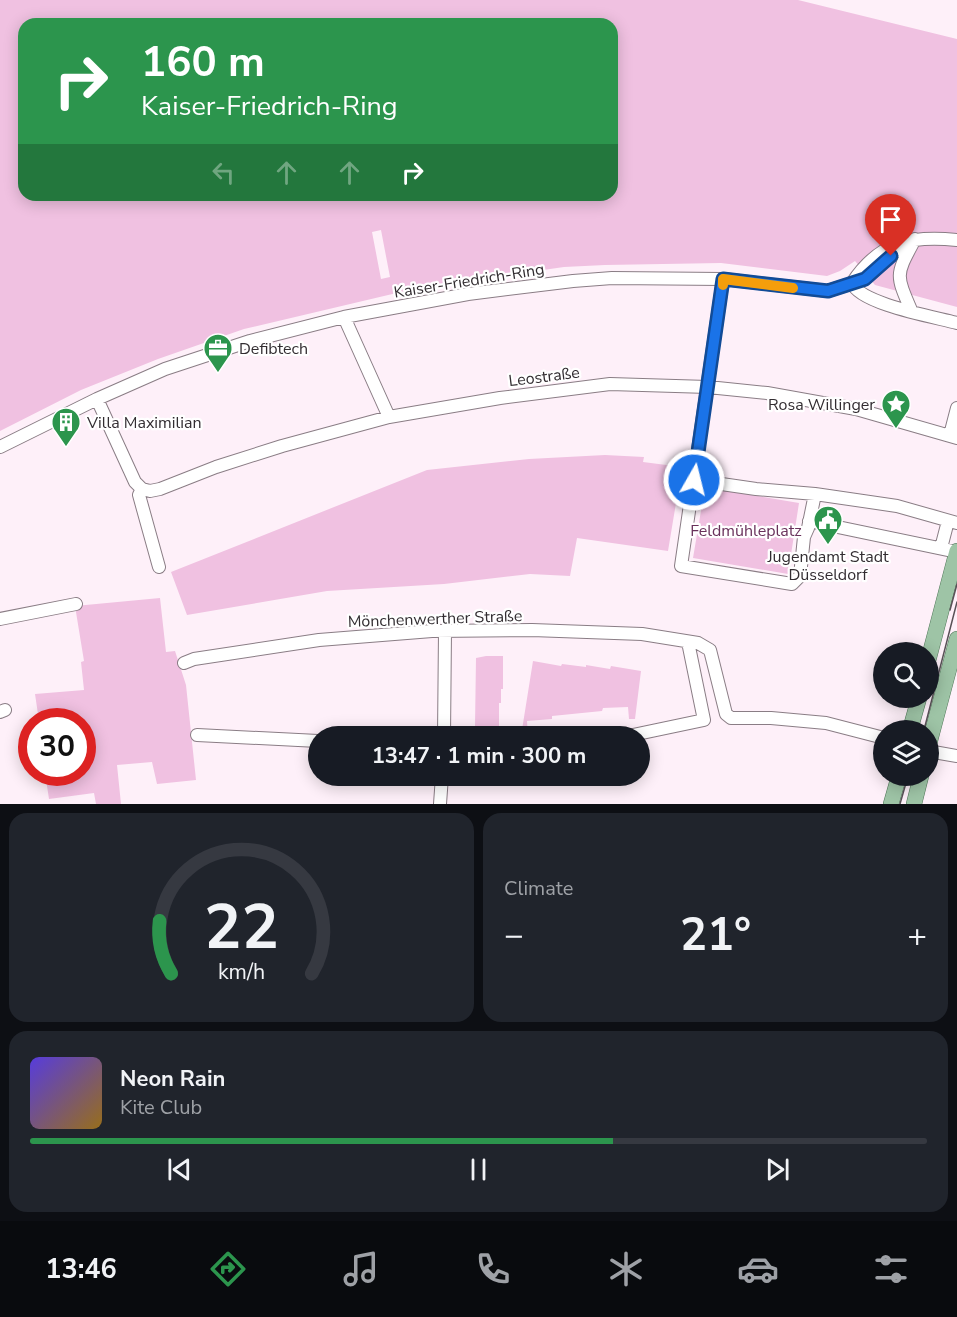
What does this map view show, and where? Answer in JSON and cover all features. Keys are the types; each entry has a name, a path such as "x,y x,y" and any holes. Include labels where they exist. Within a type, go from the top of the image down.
{"main road":[{"path":"933,642 957,551"},
{"path":"936,720 957,639"},
{"path":"891,804 896,786"},
{"path":"914,804 918,786"}],"street":[{"path":"911,310 900,285 899,275 915,239 957,240"},
{"name":"Kaiser-Friedrich-Ring","path":"0,447 97,399 165,369 239,345 344,317 468,294 612,278 723,279 821,291 865,279 902,243 915,239"},
{"path":"723,279 681,567 792,584 800,576 804,537 815,494"},
{"path":"852,283 854,288 864,296 957,323"},
{"path":"344,317 389,417"},
{"name":"Leostraße","path":"142,489 150,491 160,489 216,467 282,446 389,417 500,398 610,384 708,387 825,402 953,437"},
{"path":"97,399 135,482 142,489 139,495 159,567"},
{"path":"953,437 957,408"},
{"path":"694,480 897,506 952,522 941,548"},
{"path":"809,521 957,551"},
{"path":"0,618 76,604"},
{"name":"Mönchenwerther Straße","path":"184,663 194,659 319,640 445,631 532,630 642,634 698,644 710,650 726,714 730,718 771,718 817,722 873,735"},
{"path":"444,726 445,631"},
{"path":"650,731 704,720 688,642"},
{"path":"197,735 308,741"},
{"path":"939,752 957,756"},
{"path":"440,804 441,786"}],"green space":[{"path":"0,0 798,0 957,39 957,307 875,285 855,261 827,276 721,263 564,267 422,287 244,329 158,359 81,390 0,431","holes":["381,230 390,277 381,279 372,232"]},
{"path":"605,455 644,457 643,462 682,467 668,551 577,538 570,576 530,574 444,584 327,591 187,615 171,572 427,470 529,459"},
{"name":"Feldmühleplatz","path":"705,487 799,503 788,574 693,558"},
{"path":"160,598 166,652 175,651 186,685 196,780 157,784 152,762 117,765 121,804 96,804 94,793 49,799 47,786 96,786 96,708 37,708 35,694 84,690 81,662 84,661 75,606"},
{"path":"503,656 503,689 501,689 501,703 499,703 499,726 475,726 476,658"},
{"path":"533,661 561,666 562,664 586,667 586,665 610,669 611,666 641,671 635,719 629,719 628,707 603,708 602,711 527,721 527,726 523,726"}],"tram line":[{"path":"950,610 957,584"},
{"path":"927,720 957,602"},
{"path":"900,804 905,786"}],"slow traffic":[{"path":"723,285 723,279 793,288"}],"place":[{"name":"Defibtech","path":"218,374"},
{"name":"Rosa Willinger","path":"896,430"},
{"name":"Villa Maximilian","path":"66,448"},
{"name":"Jugendamt Stadt Düsseldorf","path":"828,546"}],"route":[{"path":"694,480 723,279 828,291 865,279 891,256"}]}
